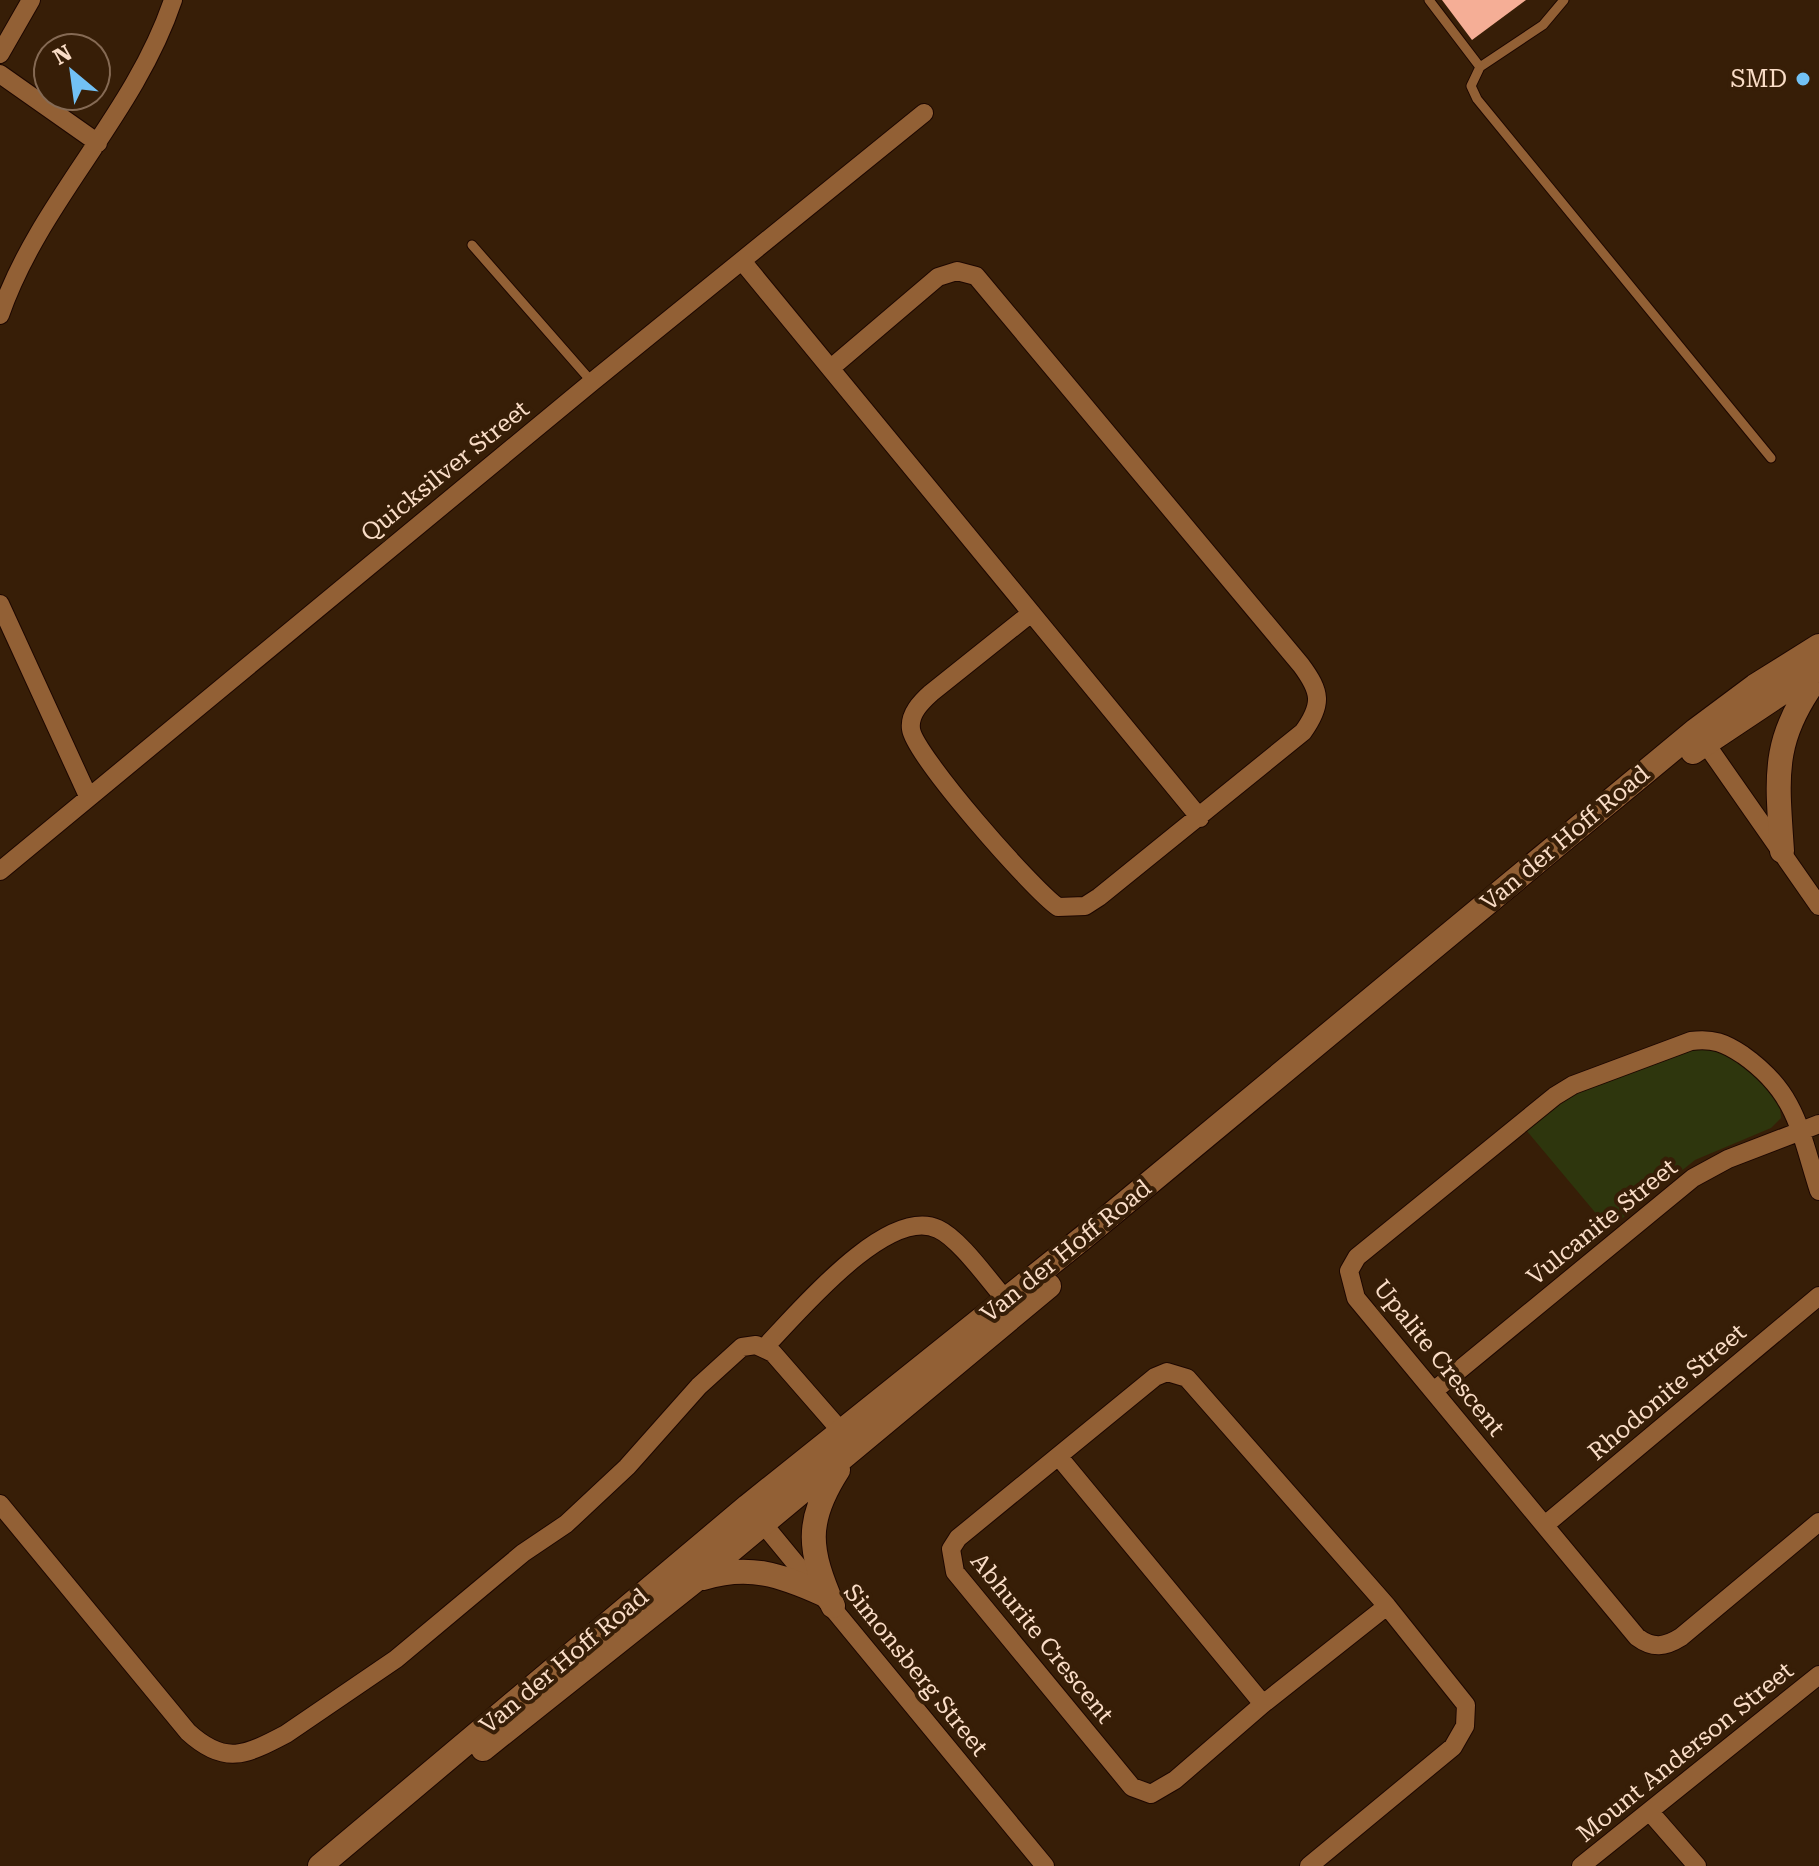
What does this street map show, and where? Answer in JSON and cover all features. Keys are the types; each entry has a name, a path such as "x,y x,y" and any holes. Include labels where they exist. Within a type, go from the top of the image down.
{"main road":[{"name":"Van der Hoff Road","path":"320,1866 1136,1209 1700,736 1755,686 1819,646"},
{"name":"Van der Hoff Road","path":"845,1443 1006,1300 1700,736 1819,668"},
{"path":"1782,851 1776,792 1781,748 1799,704 1819,675"},
{"path":"828,1600 817,1569 813,1524 845,1443"},
{"name":"Van der Hoff Road","path":"338,1866 693,1582 756,1515"},
{"path":"693,1582 735,1570 761,1571 828,1600"}],"street":[{"path":"0,54 31,0"},
{"path":"0,315 22,261 52,208 136,87 173,0"},
{"path":"0,74 98,143"},
{"name":"Quicksilver Street","path":"0,871 592,382 924,113"},
{"path":"742,261 1200,818"},
{"path":"831,368 938,277 957,271 976,276 1301,665 1314,682 1315,715 1303,732 1200,818 1085,906 1058,907 1026,879 932,765 915,741 910,724 916,708 931,693 1030,614"},
{"path":"0,604 88,796"},
{"path":"1700,736 1819,906"},
{"name":"Upalite Crescent","path":"1819,1191 1800,1131 1782,1090 1769,1073 1717,1041 1705,1039 1673,1045 1573,1085 1555,1096 1352,1264 1350,1283 1356,1298 1637,1637 1656,1647 1681,1637 1819,1522"},
{"name":"Vulcanite Street","path":"1435,1390 1693,1178 1719,1163 1819,1124"},
{"path":"764,1348 855,1258 890,1234 910,1225 941,1230 1006,1300"},
{"name":"Rhodonite Street","path":"1545,1525 1819,1296"},
{"path":"0,1504 188,1732 216,1752 244,1754 286,1734 437,1627 612,1483 731,1354 749,1345 764,1348 788,1370 845,1443"},
{"name":"Abhurite Crescent","path":"1309,1866 1453,1747 1465,1726 1466,1705 1387,1606 1187,1378 1177,1372 1155,1377 958,1538 951,1549 951,1562 1122,1775 1142,1792 1160,1790 1387,1606"},
{"path":"1059,1457 1263,1704"},
{"name":"Simonsberg Street","path":"756,1515 1045,1866"},
{"name":"Mount Anderson Street","path":"1581,1866 1819,1675"},
{"path":"1650,1812 1697,1866"}],"lane":[{"path":"1429,0 1480,67"},
{"path":"1564,0 1543,25 1480,67 1471,86 1477,99 1771,458"},
{"path":"472,245 592,382"}],"green space":[{"path":"1693,1047 1722,1052 1750,1067 1772,1090 1781,1118 1771,1128 1695,1160 1609,1229 1526,1130 1560,1099"}],"building":[{"path":"1442,0 1526,0 1472,40"}],"place":[{"name":"SMD","path":"1803,79"}]}
